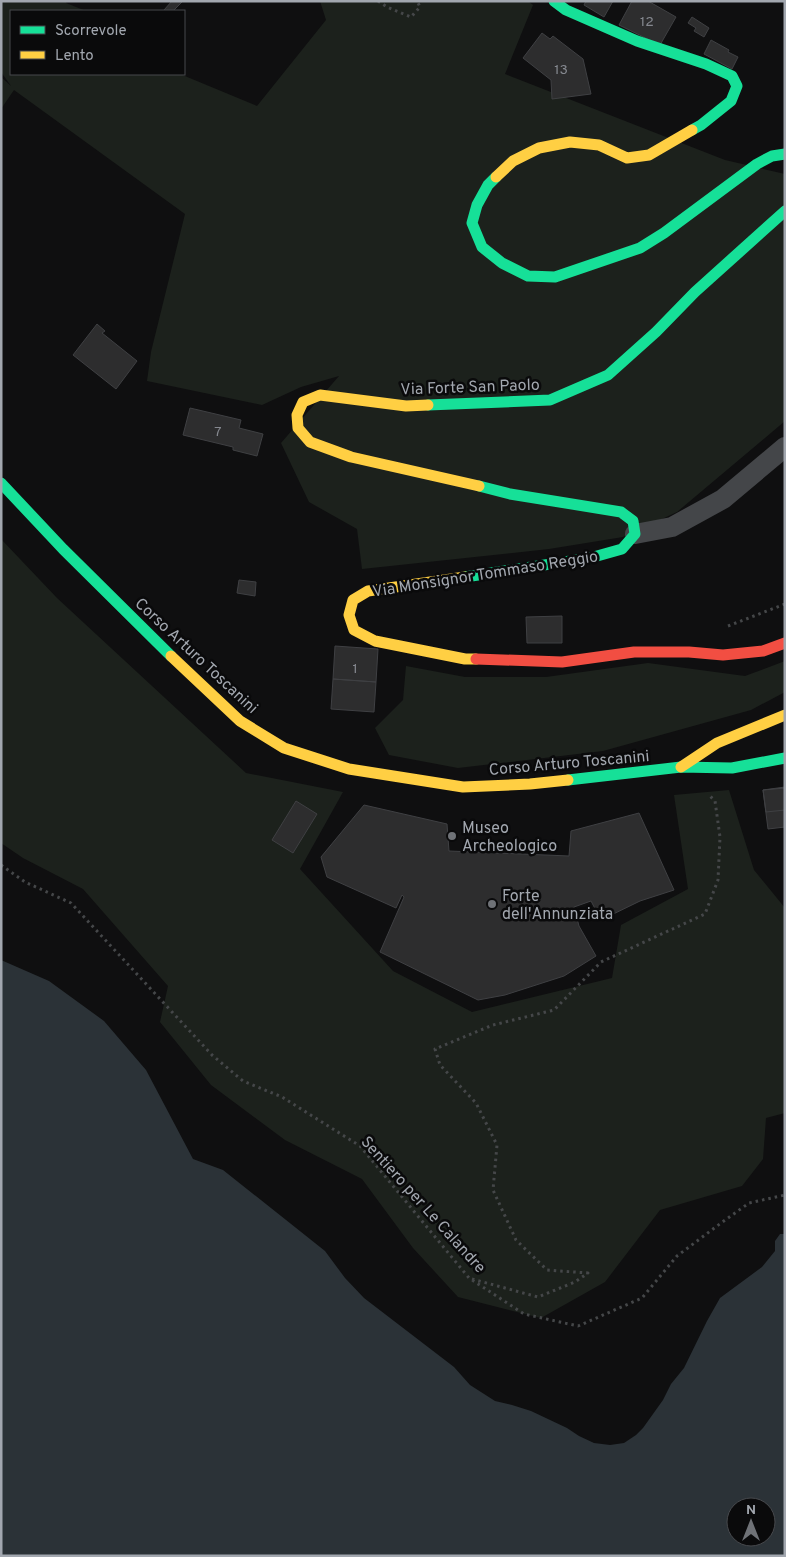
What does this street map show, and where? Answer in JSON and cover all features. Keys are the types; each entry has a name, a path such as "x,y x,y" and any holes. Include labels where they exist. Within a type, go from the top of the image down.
{"street":[{"path":"554,1 566,10 637,41 706,64 732,76 737,86 732,101 701,126 649,155 627,158 599,145 570,142 538,148 513,161 488,185 477,205 472,223 482,247 502,263 528,276 556,277 640,248 664,233 757,164 772,156 785,154"},
{"name":"Via Forte San Paolo","path":"635,534 633,521 621,512 510,494 351,457 310,442 298,428 297,415 303,402 320,395 406,406 550,400 608,375 656,332 695,292 785,211"},
{"path":"635,534 672,527 723,499 785,448"},
{"name":"Corso Arturo Toscanini","path":"1,483 63,549 178,664 240,721 284,748 349,769 462,787 530,784 681,767 732,768 785,758"},
{"name":"Via Monsignor Tommaso Reggio","path":"635,534 622,549 590,558 368,591 353,600 349,615 354,630 375,641 465,660 562,662 634,652 689,652 723,655 763,651 785,643"},
{"path":"681,767 717,743 785,714"}],"path":[{"path":"378,1 411,18 420,7 417,1"},
{"path":"469,1278 538,1297 575,1282 588,1273 547,1270 516,1240 493,1190 497,1145 476,1103 440,1065 435,1049 493,1024 554,1010 601,962 705,914 718,880 720,837 714,801 681,767"},
{"name":"Sentiero per Le Calandre","path":"1,864 25,882 71,903 212,1055 243,1081 282,1097 360,1146 469,1278 524,1314 578,1326 642,1298 677,1256 749,1203 785,1195"}],"shaded area":[{"path":"1,1 67,1 66,3 84,10 10,10 10,75 182,75 257,106 326,20 320,1 528,1 533,5 505,74 725,160 785,174 785,421 677,512 623,537 549,549 362,569 357,529 309,502 281,443 339,376 301,387 262,405 147,381 151,352 185,214 14,90 1,109 1,77 11,86 1,72"},
{"path":"1,539 57,598 246,773 343,792 300,869 393,971 472,1012 612,978 621,925 688,889 674,795 729,790 754,870 785,908 785,1113 766,1118 763,1159 742,1186 660,1210 605,1282 541,1318 458,1297 413,1248 362,1179 285,1140 211,1085 160,1022 168,986 83,889 23,858 1,843"},
{"path":"785,661 785,692 751,710 603,751 458,768 389,755 375,728 403,700 406,666 465,677 546,677 648,663 745,676"},
{"path":"1,960 49,981 104,1021 146,1070 193,1159 223,1170 325,1251 345,1278 364,1298 454,1367 470,1385 495,1401 531,1411 594,1443 610,1445 624,1443 643,1428 663,1400 671,1384 684,1368 720,1298 762,1267 775,1251 775,1241 780,1234 785,1234 785,1556 1,1556"}],"building":[{"path":"172,1 183,1 174,10 164,10"},
{"path":"586,1 613,1 604,17 584,5"},
{"path":"632,1 648,1 676,17 660,45 619,25"},
{"path":"692,17 709,28 704,37 694,31 696,28 688,23"},
{"path":"542,33 550,39 553,36 583,59 591,94 552,99 551,80 523,58"},
{"path":"711,40 738,57 732,69 704,54"},
{"path":"97,324 105,331 102,333 137,361 116,389 73,355"},
{"path":"190,408 241,420 239,428 263,434 257,456 233,450 233,447 183,435"},
{"path":"239,580 256,582 255,596 237,593"},
{"path":"562,616 562,643 527,643 526,617"},
{"path":"335,646 378,649 376,682 333,679"},
{"path":"333,679 376,682 374,712 331,709"},
{"path":"785,787 785,827 768,829 763,790"},
{"path":"785,788 785,810 766,812 763,790"},
{"path":"296,801 317,814 293,853 272,840"},
{"name":"Forte dell'Annunziata","path":"364,805 447,824 449,851 569,856 571,831 639,813 674,890 640,901 601,920 591,901 574,907 579,926 596,956 564,976 505,995 478,1000 380,952 404,897 402,895 396,908 327,877 321,857"}],"traffic: fast":[{"path":"554,1 566,10 637,41 706,64 732,76 737,86 731,101 692,130"},
{"path":"496,177 488,185 477,205 472,223 482,247 502,263 528,276 555,277 640,248 664,233 757,164 772,156 785,154"},
{"path":"428,405 550,400 608,375 656,332 695,292 785,211"},
{"path":"1,483 63,549 171,656"},
{"path":"465,577 590,558 622,549 635,534 633,521 621,512 510,494 479,486"},
{"path":"568,780 681,767 732,768 785,758"}],"traffic: slow":[{"path":"496,177 513,161 539,148 570,142 599,145 627,158 649,155 692,130"},
{"path":"428,405 406,406 320,395 303,402 297,415 298,428 310,442 351,457 479,486"},
{"path":"465,577 368,591 353,600 349,615 354,630 375,641 465,659 476,659"},
{"path":"171,656 240,721 284,748 349,769 463,787 568,780"},
{"path":"681,767 717,743 785,715"}],"traffic: jam":[{"path":"476,659 562,662 634,652 689,652 723,655 763,651 785,643"}],"place":[{"name":"Museo Archeologico","path":"452,836"},
{"name":"Forte dell'Annunziata","path":"492,904"}]}
